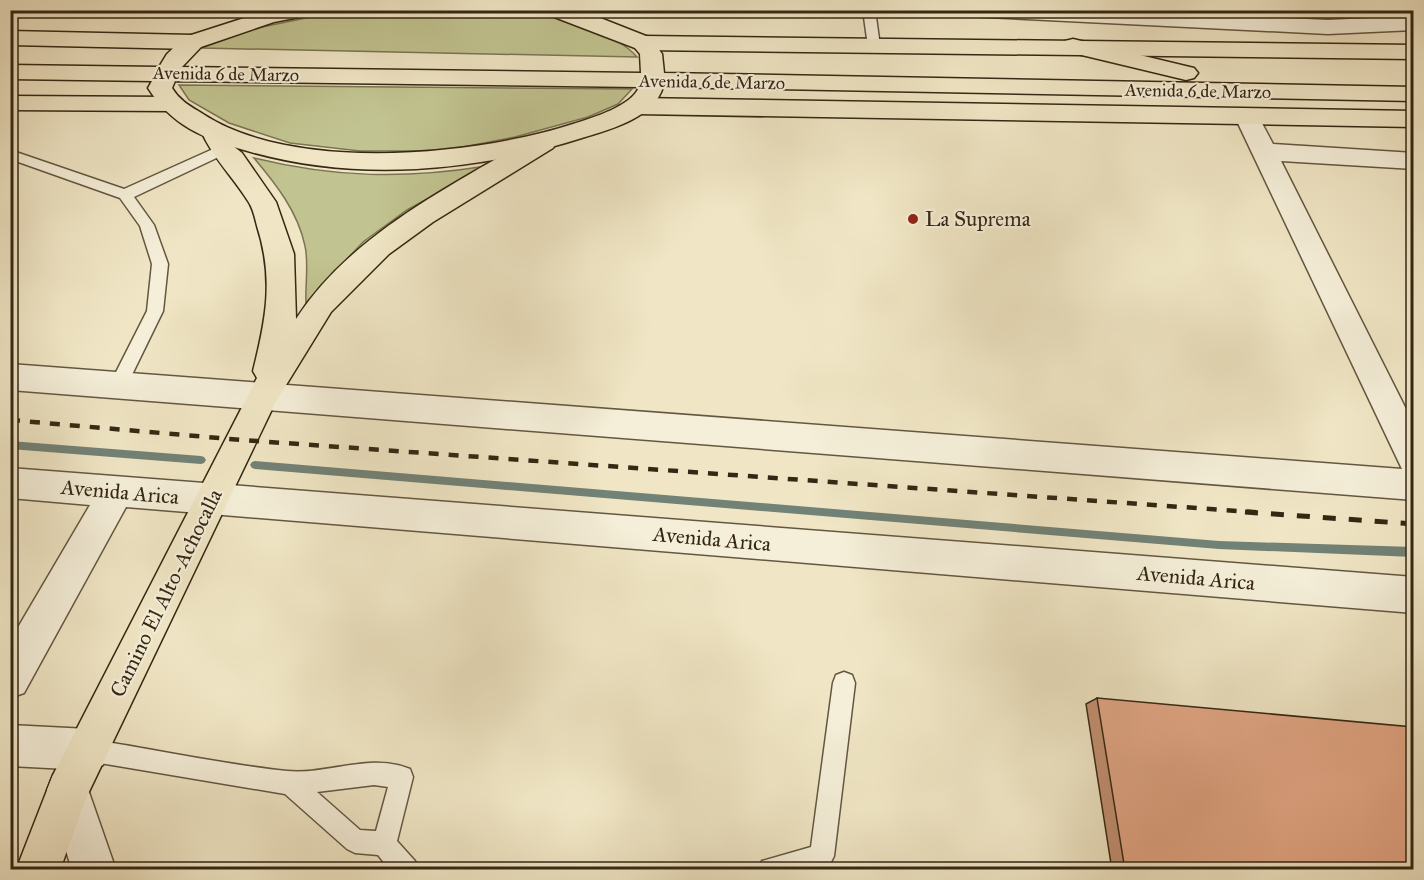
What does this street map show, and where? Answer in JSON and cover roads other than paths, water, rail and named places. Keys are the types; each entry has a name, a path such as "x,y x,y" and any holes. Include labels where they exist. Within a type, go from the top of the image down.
{"main road":[{"path":"302,10 269,17 193,42 170,66 160,88 170,104 218,142 227,139 279,152 325,159 370,161 440,159 544,142 600,124 637,106 649,93 653,73 651,54 643,43 557,10"},
{"name":"Avenida 6 de Marzo","path":"10,38 193,42"},
{"name":"Avenida 6 de Marzo","path":"643,43 1073,46 1413,52"},
{"path":"1073,46 1186,73"},
{"name":"Avenida 6 de Marzo","path":"10,57 170,66 653,73 1413,94"},
{"name":"Avenida 6 de Marzo","path":"10,72 170,66"},
{"name":"Avenida 6 de Marzo","path":"653,73 1186,73 1413,76"},
{"name":"Avenida 6 de Marzo","path":"10,103 170,104"},
{"name":"Avenida 6 de Marzo","path":"637,106 988,110 1413,119"},
{"name":"Camino El Alto-Achocalla","path":"218,142 233,159 263,202 280,254 281,318 263,396"},
{"name":"Camino El Alto-Achocalla","path":"38,870 69,790 263,396 321,304 379,247 423,215 544,142"},
{"name":"Camino El Alto-Achocalla","path":"14,870 69,790"}],"street":[{"path":"966,10 1328,27 1413,23"},
{"path":"1247,117 1413,460"},
{"path":"1263,152 1413,161"},
{"path":"10,377 1413,485"},
{"name":"Avenida Arica","path":"12,485 1413,595"},
{"path":"10,679 116,492"},
{"path":"10,745 88,750"},
{"path":"69,790 94,870"}],"lane":[{"path":"869,10 874,46"},
{"path":"125,195 218,142"},
{"path":"10,154 125,195 147,225 160,264 155,311 118,386"},
{"path":"771,870 822,856 844,683"},
{"path":"88,750 290,783 374,774 402,777 384,844"},
{"path":"290,783 355,841 384,844 406,870"}],"waterway":[{"path":"10,445 201,460"},
{"path":"255,465 1219,545 1414,552"}],"railway":[{"path":"10,420 242,440 1266,513"},
{"path":"1245,512 1414,524"}],"place":[{"name":"La Suprema","path":"913,219"}]}
